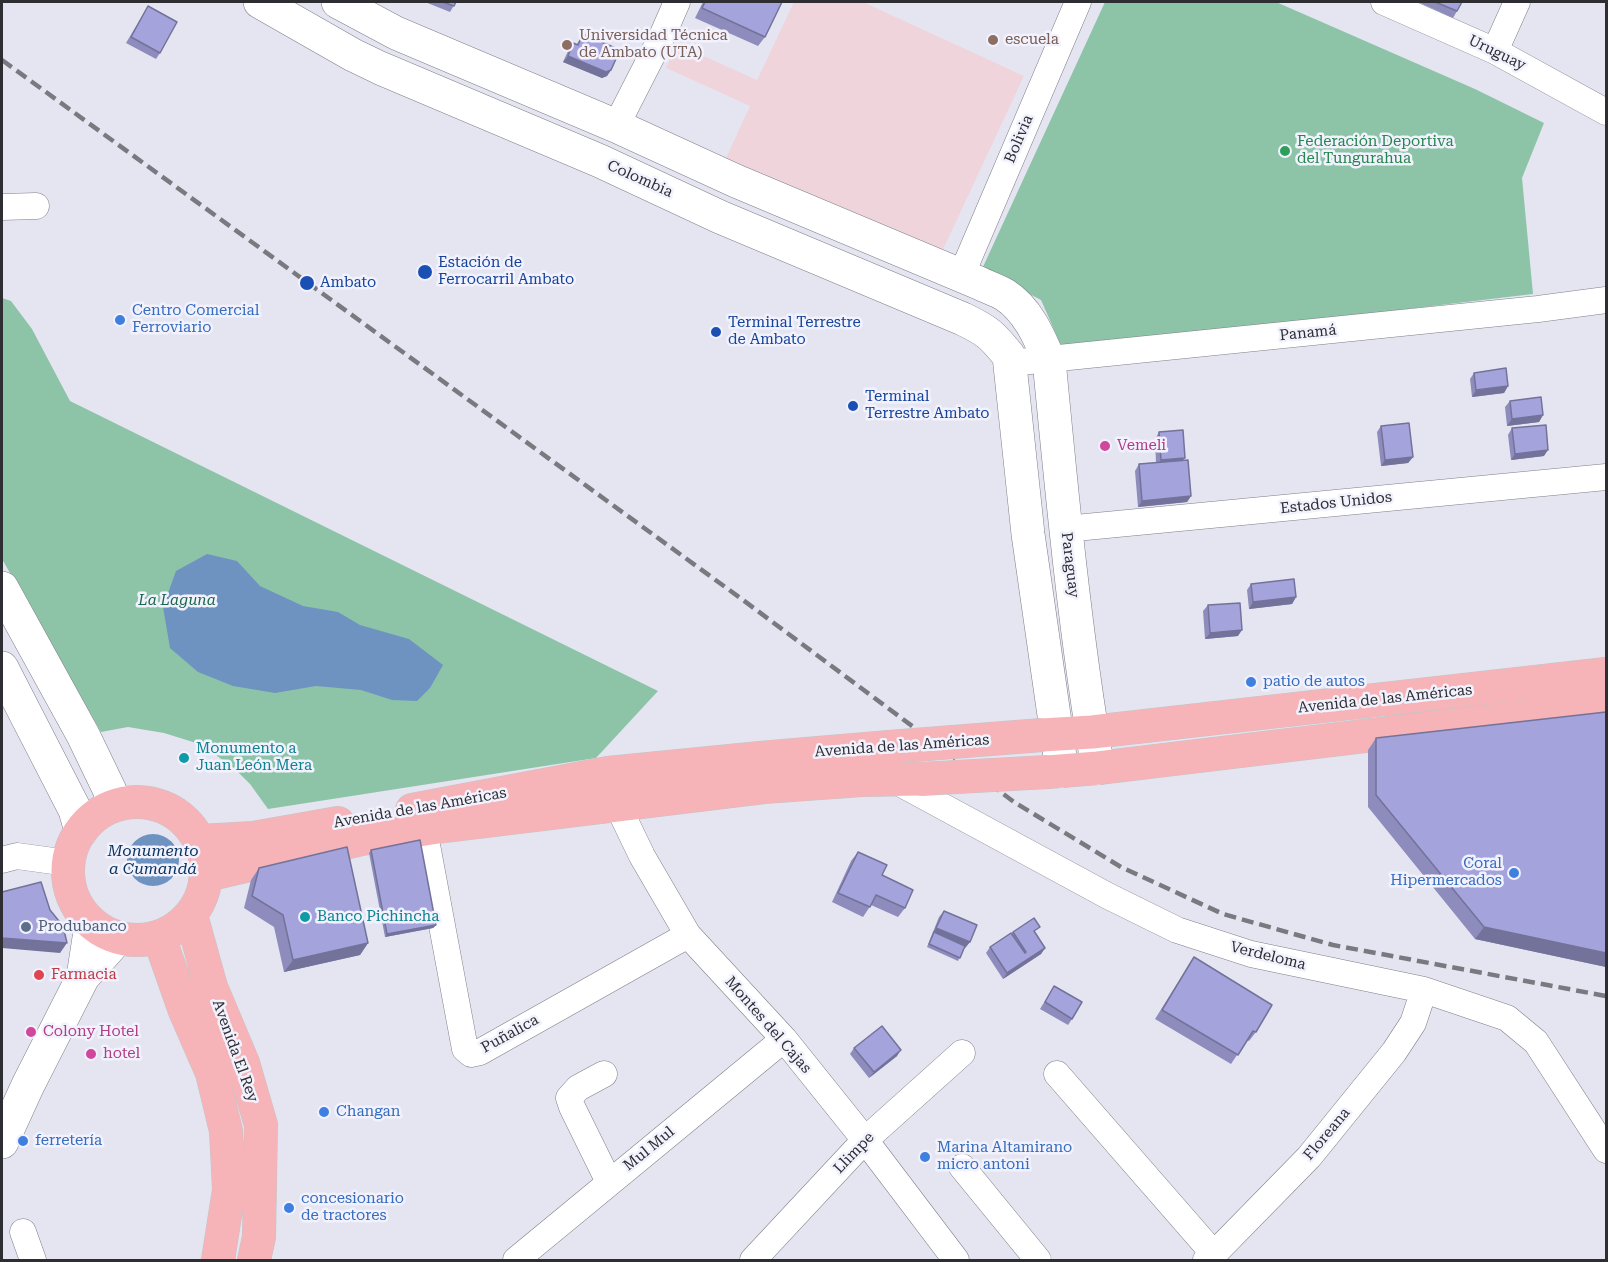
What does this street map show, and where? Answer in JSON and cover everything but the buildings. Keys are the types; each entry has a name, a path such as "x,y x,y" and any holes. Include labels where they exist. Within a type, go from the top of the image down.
{"main road":[{"name":"Colombia","path":"260,2 380,68 600,161 720,217 983,328 993,336 1009,356 1010,363"},
{"path":"338,2 396,33 1005,295 1023,310 1049,360"},
{"name":"Paraguay","path":"1049,360 1065,530 1098,768"},
{"path":"1010,363 1049,735 1055,771"},
{"path":"2,588 83,735 110,791 112,806"},
{"path":"2,668 75,810 81,831"},
{"name":"Avenida de las Américas","path":"200,841 253,838 295,831 608,773 889,747 1092,732 1606,674"},
{"name":"Avenida de las Américas","path":"207,875 363,839 617,804 764,787 1098,768 1606,707"},
{"path":"131,802 152,803 171,810 188,823 204,851 207,875 199,903 191,915 176,928 159,937 138,940 104,932 75,904 69,884 68,863 72,846 94,816 112,806 131,802"},
{"name":"Avenida El Rey","path":"191,915 211,987 243,1063 261,1125 259,1237 254,1260"},
{"path":"2,1142 104,932"},
{"name":"Avenida El Rey","path":"159,937 185,1011 212,1073 226,1131 229,1190 218,1260"}],"street":[{"path":"616,126 677,2"},
{"name":"Bolivia","path":"961,276 1078,2"},
{"name":"Uruguay","path":"1384,2 1495,51 1606,112"},
{"path":"1495,51 1517,2"},
{"path":"2,207 36,206"},
{"name":"Panamá","path":"1010,363 1538,309 1606,300"},
{"name":"Estados Unidos","path":"1065,530 1606,477"},
{"name":"Montes del Cajas","path":"608,773 617,804 642,856 688,935 784,1039 865,1140 956,1260"},
{"name":"Verdeloma","path":"907,780 1108,896 1177,930 1251,954 1424,990 1507,1018 1536,1042 1606,1150"},
{"name":"Puñalica","path":"424,829 465,1049 471,1054 480,1052 688,935"},
{"path":"2,860 17,856 68,863"},
{"name":"Floreana","path":"1210,1257 1310,1157 1394,1052 1413,1023 1424,990"},
{"name":"Mul Mul","path":"516,1260 784,1039"},
{"name":"Llimpe","path":"753,1260 865,1140 962,1053"},
{"path":"604,1074 578,1088 569,1098 609,1182"},
{"path":"1057,1074 1210,1257"},
{"path":"962,1167 1038,1260"},
{"path":"23,1232 33,1260"}],"shaded area":[{"path":"794,2 863,2 1024,76 940,256 726,158 750,106 666,68 677,44 757,80"}],"green space":[{"name":"Federación Deportiva del Tungurahua","path":"1105,2 1276,2 1475,89 1544,123 1522,178 1533,294 1063,350 1041,300 982,269"},
{"name":"La Laguna","path":"2,298 11,301 32,329 70,401 658,691 596,758 268,809 250,784 237,771 212,752 193,742 164,733 128,727 101,732 2,559"}],"water":[{"path":"207,554 237,561 260,586 303,606 338,612 360,625 409,639 443,665 430,688 417,701 392,700 361,690 316,686 275,693 233,686 198,672 170,648 163,607 176,571"},
{"name":"Monumento a Cumandá","path":"148,834 158,834 172,841 179,860 172,879 158,886 148,886 138,882 131,875 127,865 127,855 131,845 138,838"}],"railway":[{"path":"2,60 743,600 1014,802 1121,867 1223,914 1333,945 1606,996"}],"place":[{"name":"escuela","path":"993,40"},
{"name":"Universidad Técnica de Ambato (UTA)","path":"567,45"},
{"name":"Federación Deportiva del Tungurahua","path":"1285,151"},
{"name":"Estación de Ferrocarril Ambato","path":"425,272"},
{"name":"Ambato","path":"307,283"},
{"name":"Centro Comercial Ferroviario","path":"120,320"},
{"name":"Terminal Terrestre de Ambato","path":"716,332"},
{"name":"Terminal Terrestre Ambato","path":"853,406"},
{"name":"Vemeli","path":"1105,446"},
{"name":"patio de autos","path":"1251,682"},
{"name":"Monumento a Juan León Mera","path":"184,758"},
{"name":"Coral Hipermercados","path":"1514,873"},
{"name":"Banco Pichincha","path":"305,917"},
{"name":"Produbanco","path":"26,927"},
{"name":"Farmacia","path":"39,975"},
{"name":"Colony Hotel","path":"31,1032"},
{"name":"hotel","path":"91,1054"},
{"name":"Changan","path":"324,1112"},
{"name":"ferretería","path":"23,1141"},
{"name":"Marina Altamirano micro antoni","path":"925,1157"},
{"name":"concesionario de tractores","path":"289,1208"}]}
